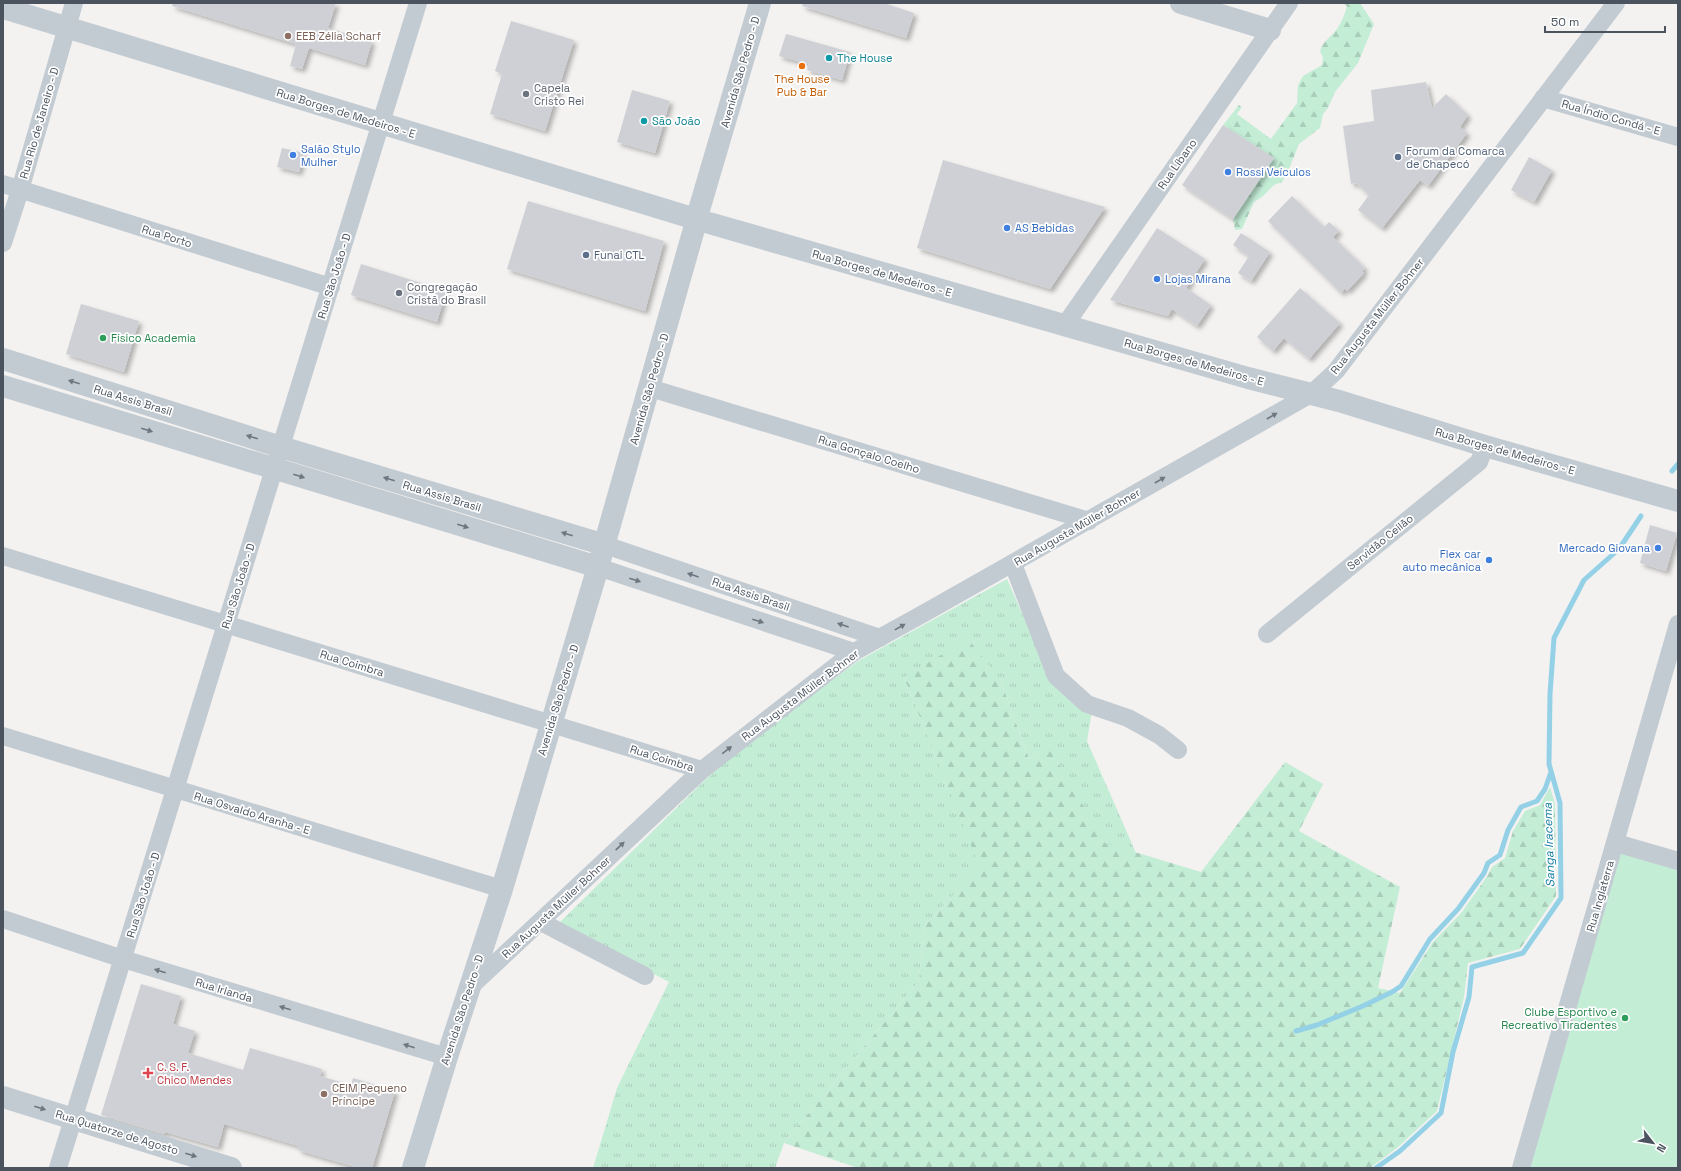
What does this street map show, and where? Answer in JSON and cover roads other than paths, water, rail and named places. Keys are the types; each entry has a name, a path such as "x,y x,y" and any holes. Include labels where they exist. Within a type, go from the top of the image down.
{"street":[{"name":"Rua Rio de Janeiro - D","path":"3,243 20,190 74,3"},
{"name":"Rua São João - D","path":"58,1168 418,3"},
{"name":"Avenida São Pedro - D","path":"413,1168 447,1057 502,889 550,724 605,545 650,388 686,252 698,220 760,3"},
{"path":"1181,3 1270,30"},
{"name":"Rua Líbano","path":"1065,325 1289,3"},
{"name":"Rua Augusta Müller Bohner","path":"470,988 702,770 854,652 1013,564 1311,394 1336,371 1616,3"},
{"name":"Rua Borges de Medeiros - E","path":"3,8 698,220 1065,325 1339,401 1485,446 1678,501"},
{"name":"Rua Índio Condá - E","path":"1543,98 1678,137"},
{"name":"Rua Porto","path":"3,184 330,287"},
{"name":"Rua Assis Brasil","path":"3,359 282,447 605,545 880,638"},
{"name":"Rua Assis Brasil","path":"3,386 598,567 854,652"},
{"name":"Rua Gonçalo Coelho","path":"650,388 1089,521"},
{"path":"120,421 127,398"},
{"name":"Servidão Ceilão","path":"1267,634 1479,462 1485,446"},
{"path":"433,517 440,495"},
{"name":"Rua Coimbra","path":"3,556 702,770"},
{"path":"1013,564 1056,676 1087,704 1128,718 1159,735 1178,750"},
{"name":"Rua Inglaterra","path":"1521,1168 1678,624"},
{"name":"Rua Osvaldo Aranha - E","path":"3,736 502,889"},
{"path":"1616,843 1678,861"},
{"name":"Rua Irlanda","path":"3,919 123,959 447,1057"},
{"path":"541,922 645,976"},
{"name":"Rua Quatorze de Agosto","path":"3,1097 231,1168"}],"waterway":[{"name":"Sanga Iracema","path":"1672,471 1678,464"},
{"name":"Sanga Iracema","path":"1376,1168 1400,1151 1441,1113 1453,1052 1469,997 1472,967 1523,953 1561,898 1560,803 1549,764 1550,694 1554,638 1584,580 1619,549 1641,516"},
{"path":"1296,1031 1317,1025 1363,1006 1401,986 1430,939 1458,909 1484,873 1488,863 1500,855 1508,830 1521,807 1537,801 1545,789 1551,772"}],"place":[{"name":"EEB Zélia Scharf","path":"288,36"},
{"name":"The House","path":"829,58"},
{"name":"The House Pub & Bar","path":"802,66"},
{"name":"Capela Cristo Rei","path":"526,94"},
{"name":"São João","path":"644,121"},
{"name":"Salão Stylo Mulher","path":"293,155"},
{"name":"Forum da Comarca de Chapecó","path":"1398,157"},
{"name":"Rossi Veículos","path":"1228,172"},
{"name":"AS Bebidas","path":"1007,228"},
{"name":"Funai CTL","path":"586,255"},
{"name":"Lojas Mirana","path":"1157,279"},
{"name":"Congregação Cristã do Brasil","path":"399,293"},
{"name":"Físico Academia","path":"103,338"},
{"name":"Mercado Giovana","path":"1658,548"},
{"name":"Flex car auto mecânica","path":"1489,560"},
{"name":"Clube Esportivo e Recreativo Tiradentes","path":"1625,1018"},
{"name":"C. S. F. Chico Mendes","path":"148,1073"},
{"name":"CEIM Pequeno Príncipe","path":"324,1094"}]}
